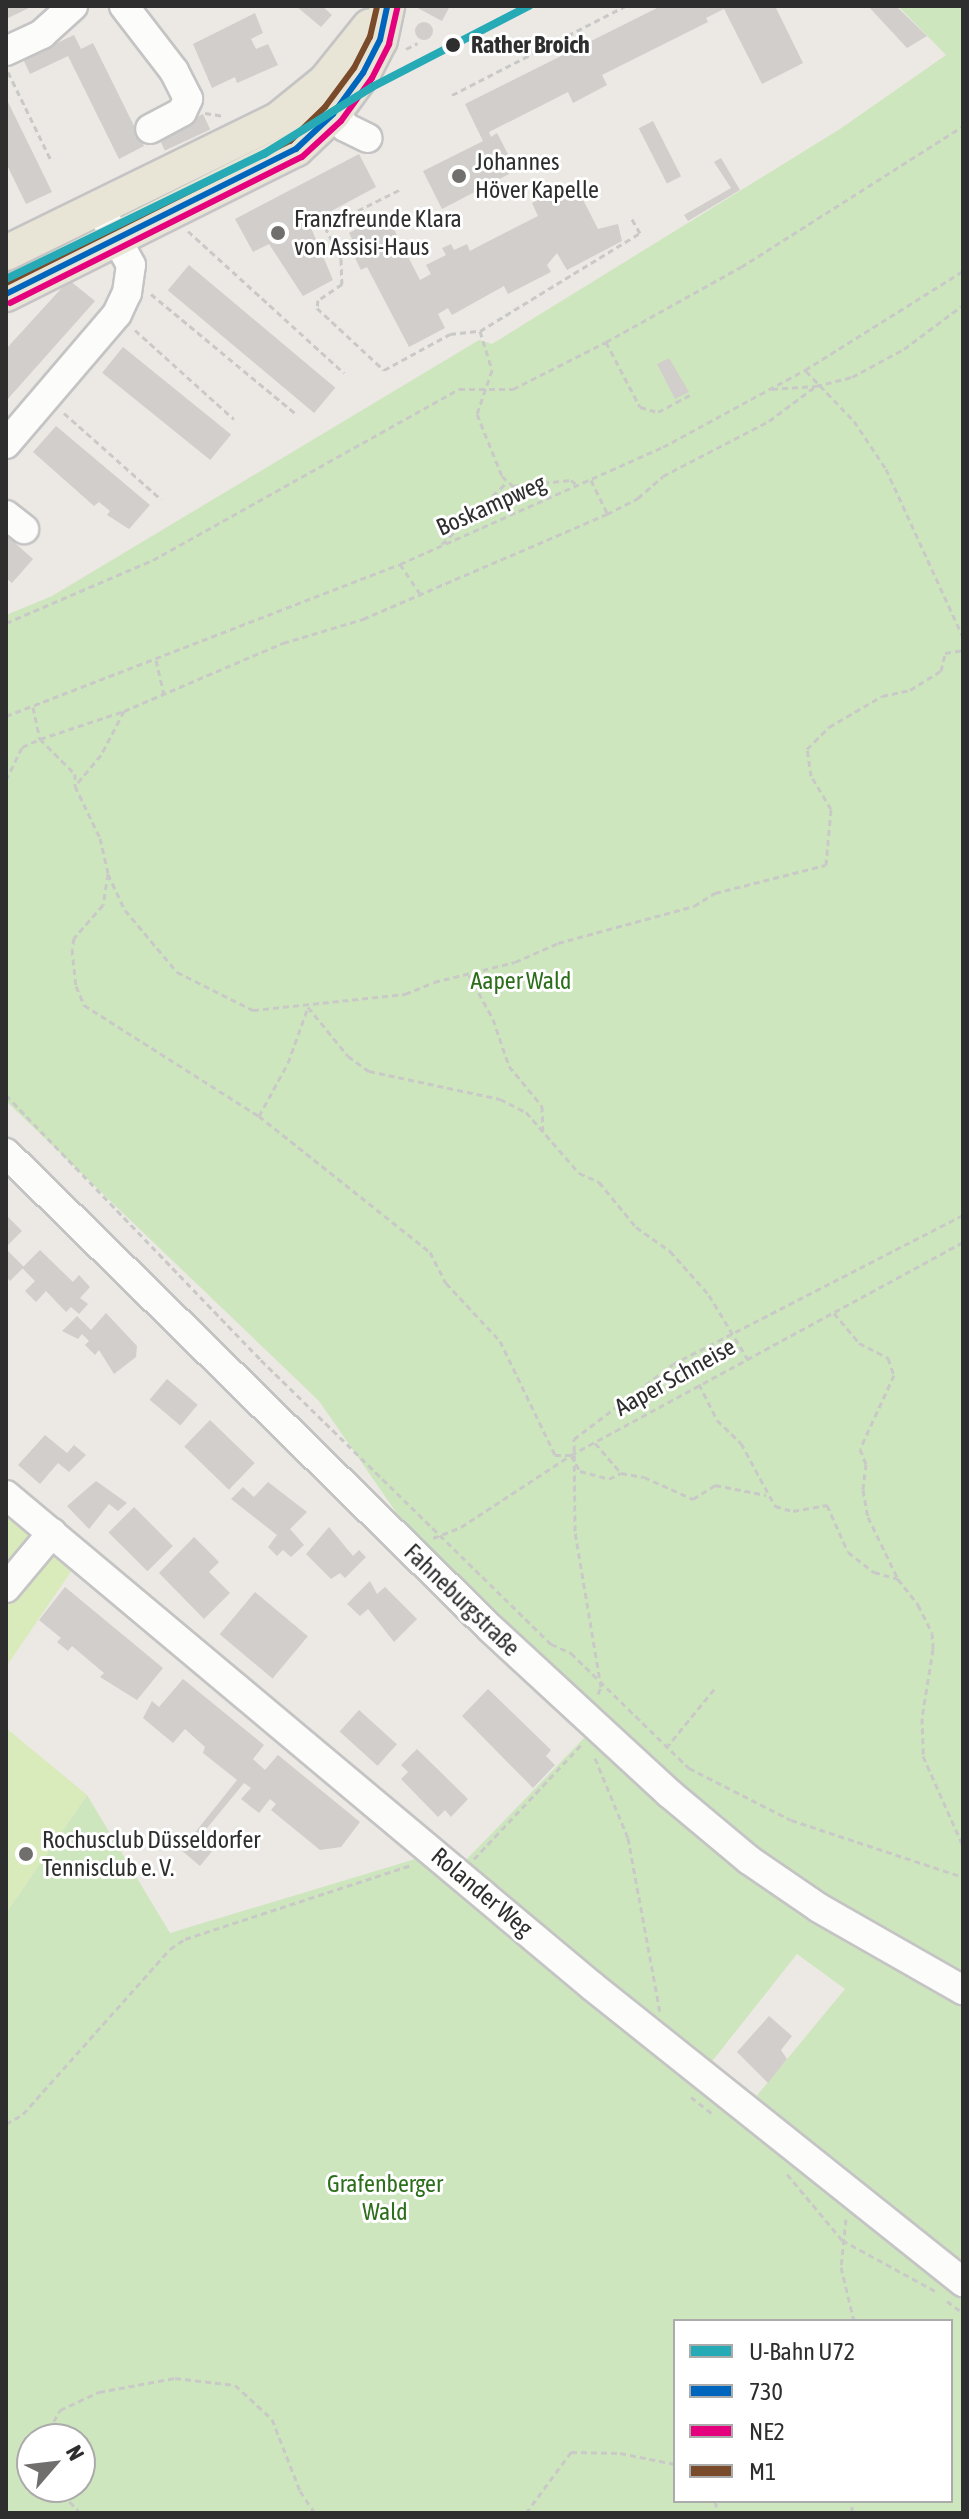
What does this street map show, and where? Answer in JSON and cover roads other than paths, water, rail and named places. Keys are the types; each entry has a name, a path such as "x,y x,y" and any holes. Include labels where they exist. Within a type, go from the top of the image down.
{"main road":[{"path":"6,253 261,130 326,81 364,31 385,11"},
{"path":"6,294 284,157 333,114 363,73 380,40 385,11"}],"street":[{"path":"6,51 42,34 73,6"},
{"path":"124,6 174,71 188,104 150,129"},
{"path":"326,81 325,96 333,114 368,138"},
{"path":"6,444 122,303 131,265 100,209"},
{"name":"Fahneburgstraße","path":"6,1153 592,1733 749,1860 865,1937 963,1990"},
{"name":"Rolander Weg","path":"6,1495 663,2042 963,2282"},
{"path":"6,1588 52,1533"}],"metro line":[{"name":"U72","path":"6,279 264,154 372,87 529,6"}],"place":[{"name":"Rather Broich","path":"453,45"},
{"name":"Johannes Höver Kapelle","path":"459,176"},
{"name":"Franzfreunde Klara von Assisi-Haus","path":"278,233"},
{"name":"Rochusclub Düsseldorfer Tennisclub e. V.","path":"26,1854"}],"park label":[{"name":"Aaper Wald","path":"521,981"},
{"name":"Grafenberger Wald","path":"385,2198"}]}
